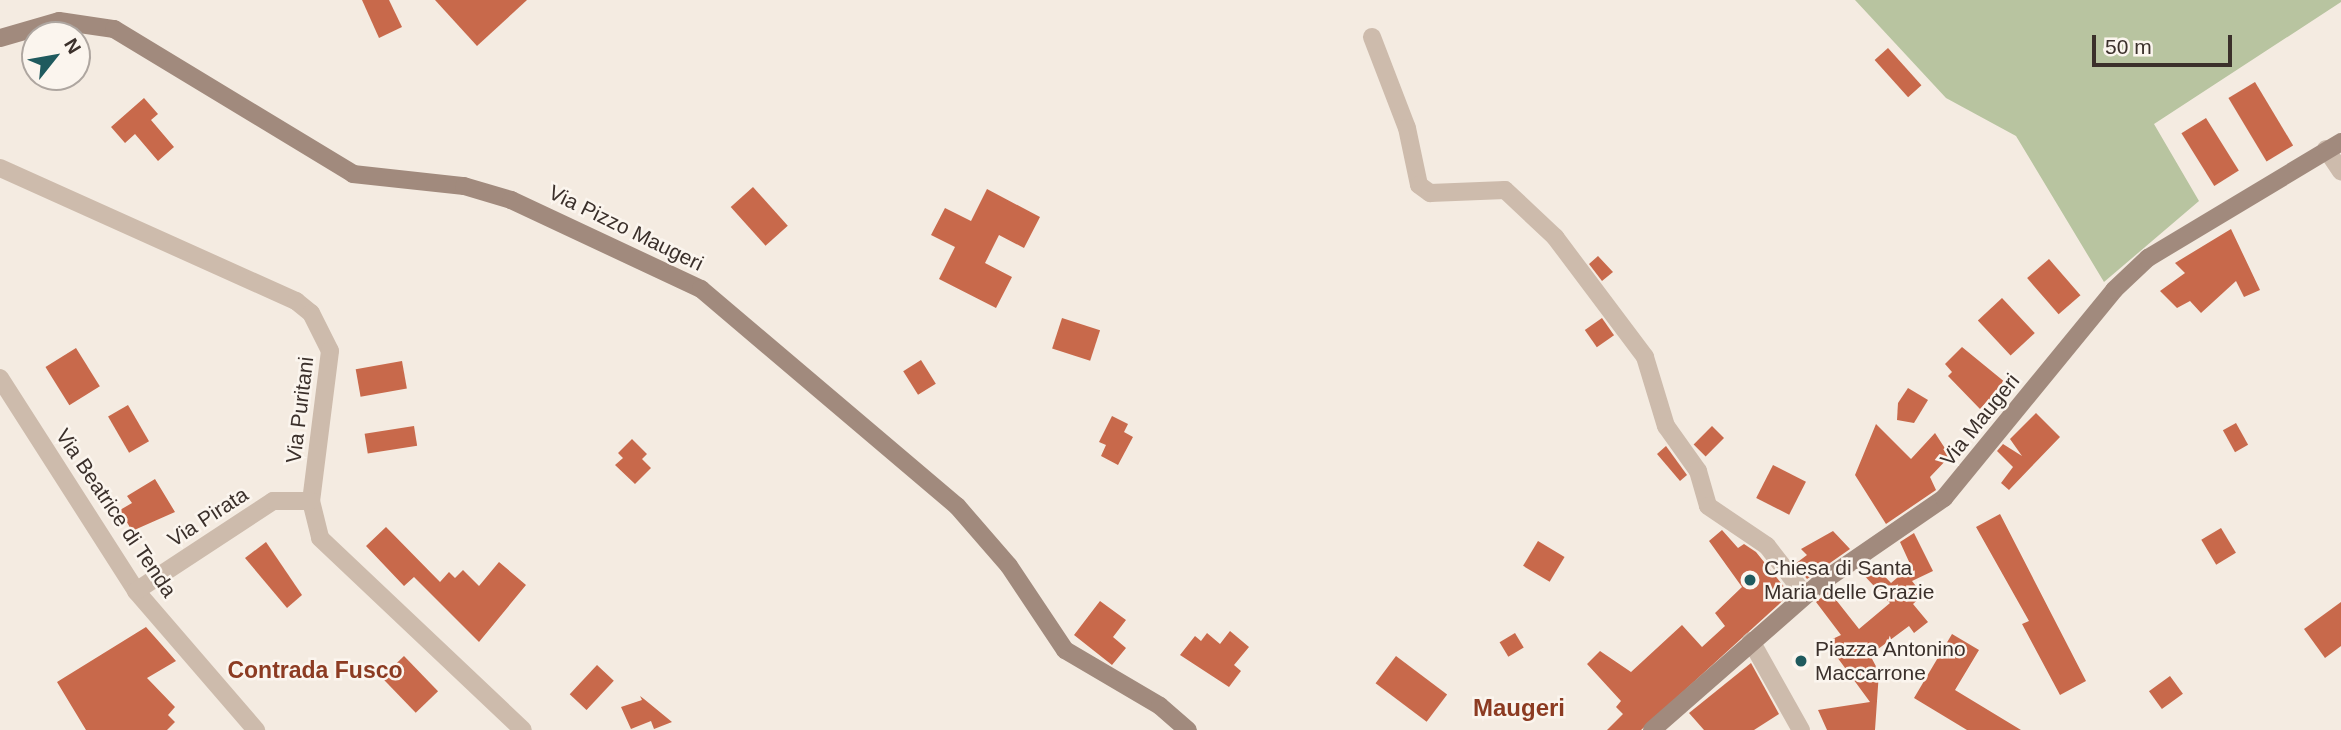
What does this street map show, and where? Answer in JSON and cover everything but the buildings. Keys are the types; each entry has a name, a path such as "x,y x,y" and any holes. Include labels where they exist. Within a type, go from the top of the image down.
{"street":[{"name":"Via Pizzo Maugeri","path":"0,38 59,20 114,29 353,174 464,186 511,200 701,289 957,506 1009,566 1065,650 1160,706 1188,730"},
{"path":"1372,37 1407,128 1419,185 1430,193 1505,190 1555,237 1645,358 1666,426 1698,471 1708,506 1767,546 1805,595"},
{"path":"2334,146 2341,171"},
{"name":"Via Maugeri","path":"1653,730 1805,595 1944,498 2115,290 2148,258 2334,146"},
{"name":"Via Puritani","path":"0,168 296,302 311,313 327,341 330,379 311,501 320,538 523,730"},
{"name":"Via Beatrice di Tenda","path":"0,378 136,591 256,730"},
{"name":"Via Pirata","path":"136,591 273,501 311,501"},
{"path":"1751,641 1801,730"}],"green space":[{"path":"1855,0 2341,2 2154,124 2199,201 2104,282 2016,136 1946,98"}],"place":[{"name":"Chiesa di Santa Maria delle Grazie","path":"1750,580"},
{"name":"Piazza Antonino Maccarrone","path":"1801,661"}],"district":[{"name":"Contrada Fusco","path":"315,670"},
{"name":"Maugeri","path":"1519,708"}]}
